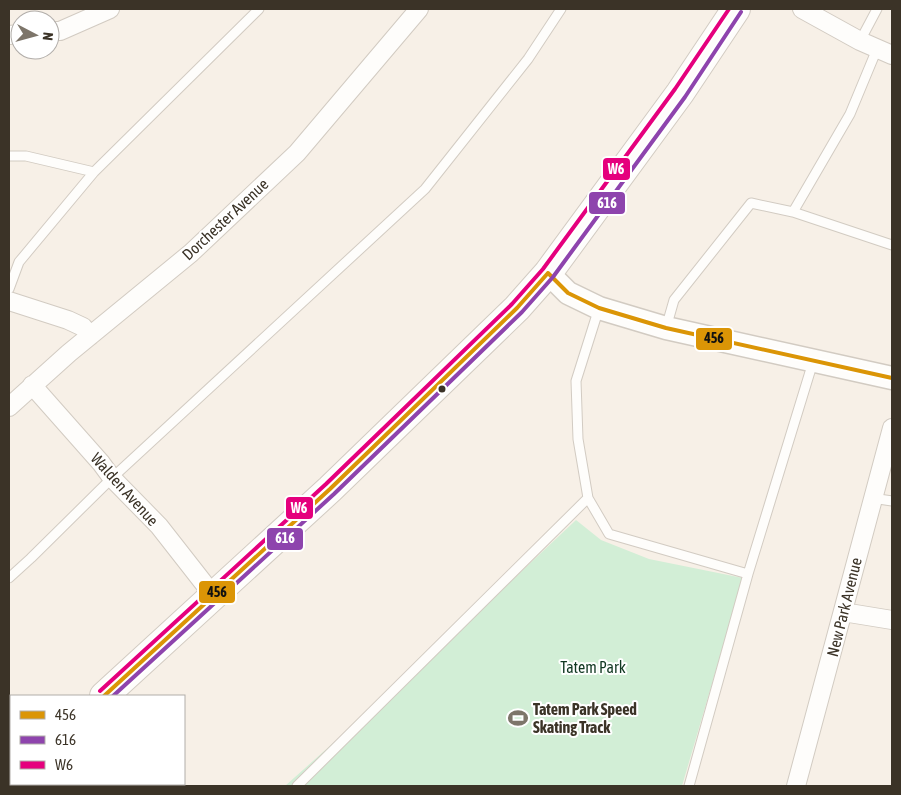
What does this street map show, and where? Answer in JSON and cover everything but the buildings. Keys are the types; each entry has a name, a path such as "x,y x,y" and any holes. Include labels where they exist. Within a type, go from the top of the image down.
{"main road":[{"path":"105,695 330,489 517,308 548,273 680,93 736,9"}],"street":[{"path":"60,30 110,9"},
{"name":"Dorchester Avenue","path":"9,407 32,385 190,253 297,153 419,9"},
{"path":"802,9 884,52"},
{"path":"548,273 568,293 599,308 666,328 892,378"},
{"path":"9,301 68,320 83,327 90,336"},
{"name":"Walden Avenue","path":"32,385 112,478 159,526 213,595"},
{"name":"New Park Avenue","path":"796,786 892,428"},
{"path":"843,612 892,620"}],"lane":[{"path":"9,289 19,262 94,172 259,9"},
{"path":"9,578 112,478 425,189 528,59 561,9"},
{"path":"860,41 877,9"},
{"path":"793,212 884,52"},
{"path":"9,156 26,156 94,172"},
{"path":"666,328 674,300 750,203 793,212 892,245"},
{"path":"599,308 576,381 578,439 588,498 609,534 748,574"},
{"path":"689,786 748,574 813,362"},
{"path":"297,786 588,498"},
{"path":"872,498 892,501"}],"green space":[{"name":"Tatem Park","path":"576,520 601,540 649,559 743,578 682,786 285,786 443,645"}],"transit line":[{"name":"W6","path":"100,691 326,484 512,304 543,269 675,89 729,9"},
{"name":"616","path":"114,695 334,494 522,312 553,277 685,97 741,12"},
{"name":"456","path":"548,273 568,293 599,308 666,328 892,378"},
{"name":"456","path":"105,695 330,489 517,308 548,273"}],"place":[{"name":"Tatem Park Speed Skating Track","path":"518,718"}]}
